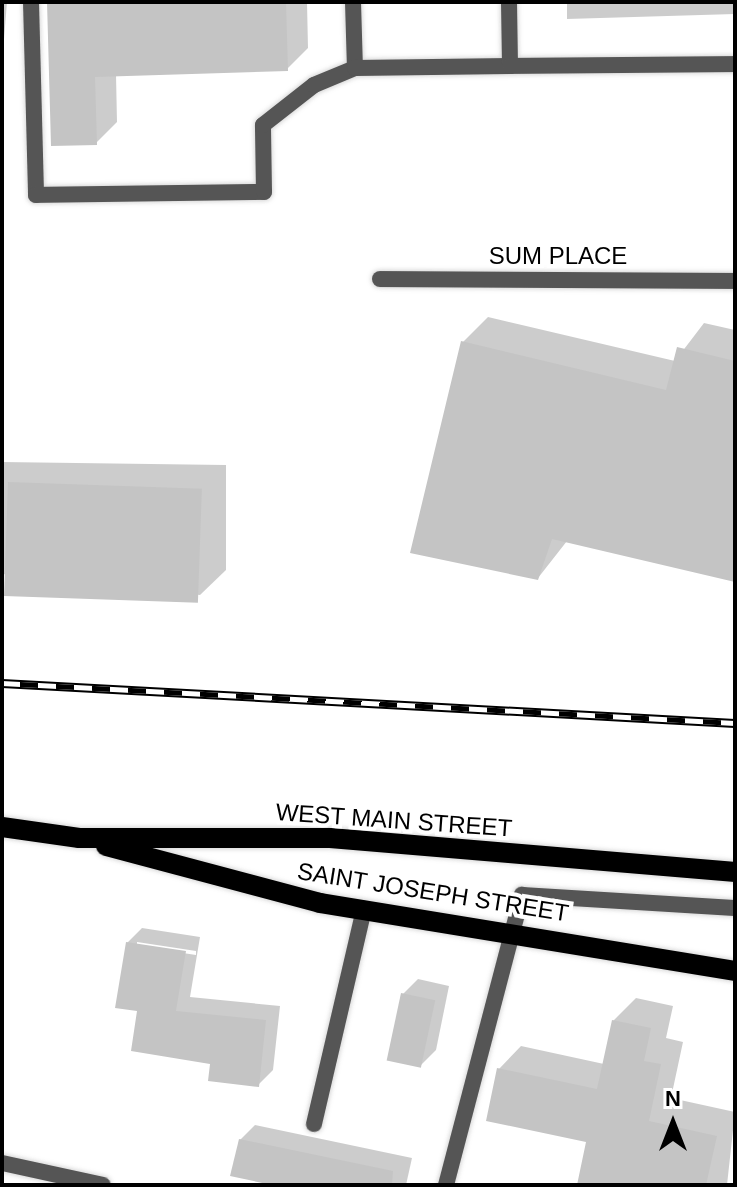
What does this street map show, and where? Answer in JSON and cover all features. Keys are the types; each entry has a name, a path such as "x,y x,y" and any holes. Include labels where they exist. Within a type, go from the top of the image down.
{"main road":[{"name":"WEST MAIN STREET","path":"2,827 79,838 331,838 735,872"},
{"name":"SAINT JOSEPH STREET","path":"79,838 364,909 509,930 735,971"}],"street":[{"path":"31,2 36,195 264,192 263,125 314,85 355,68 735,64"},
{"path":"353,2 355,68"},
{"path":"509,2 510,66"},
{"name":"SUM PLACE","path":"380,279 735,281"},
{"path":"446,1185 509,930 522,895 735,908"},
{"path":"314,1124 364,909"},
{"path":"2,1163 103,1185"}],"building":[{"path":"47,2 286,2 288,71 95,77 97,145 51,146"},
{"path":"461,341 666,390 677,347 735,361 735,582 552,539 538,580 410,553"},
{"path":"8,482 202,489 198,603 4,596"},
{"path":"126,942 186,951 176,1011 266,1020 259,1087 208,1081 210,1064 131,1051 137,1011 115,1008"},
{"path":"401,993 435,1000 421,1068 387,1060"},
{"path":"612,1020 651,1028 644,1061 661,1064 649,1121 717,1136 706,1185 577,1185 586,1142 486,1121 497,1068 597,1089"},
{"path":"239,1139 393,1171 392,1185 272,1185 230,1176"}],"railway":[{"path":"2,683 735,723"}]}
